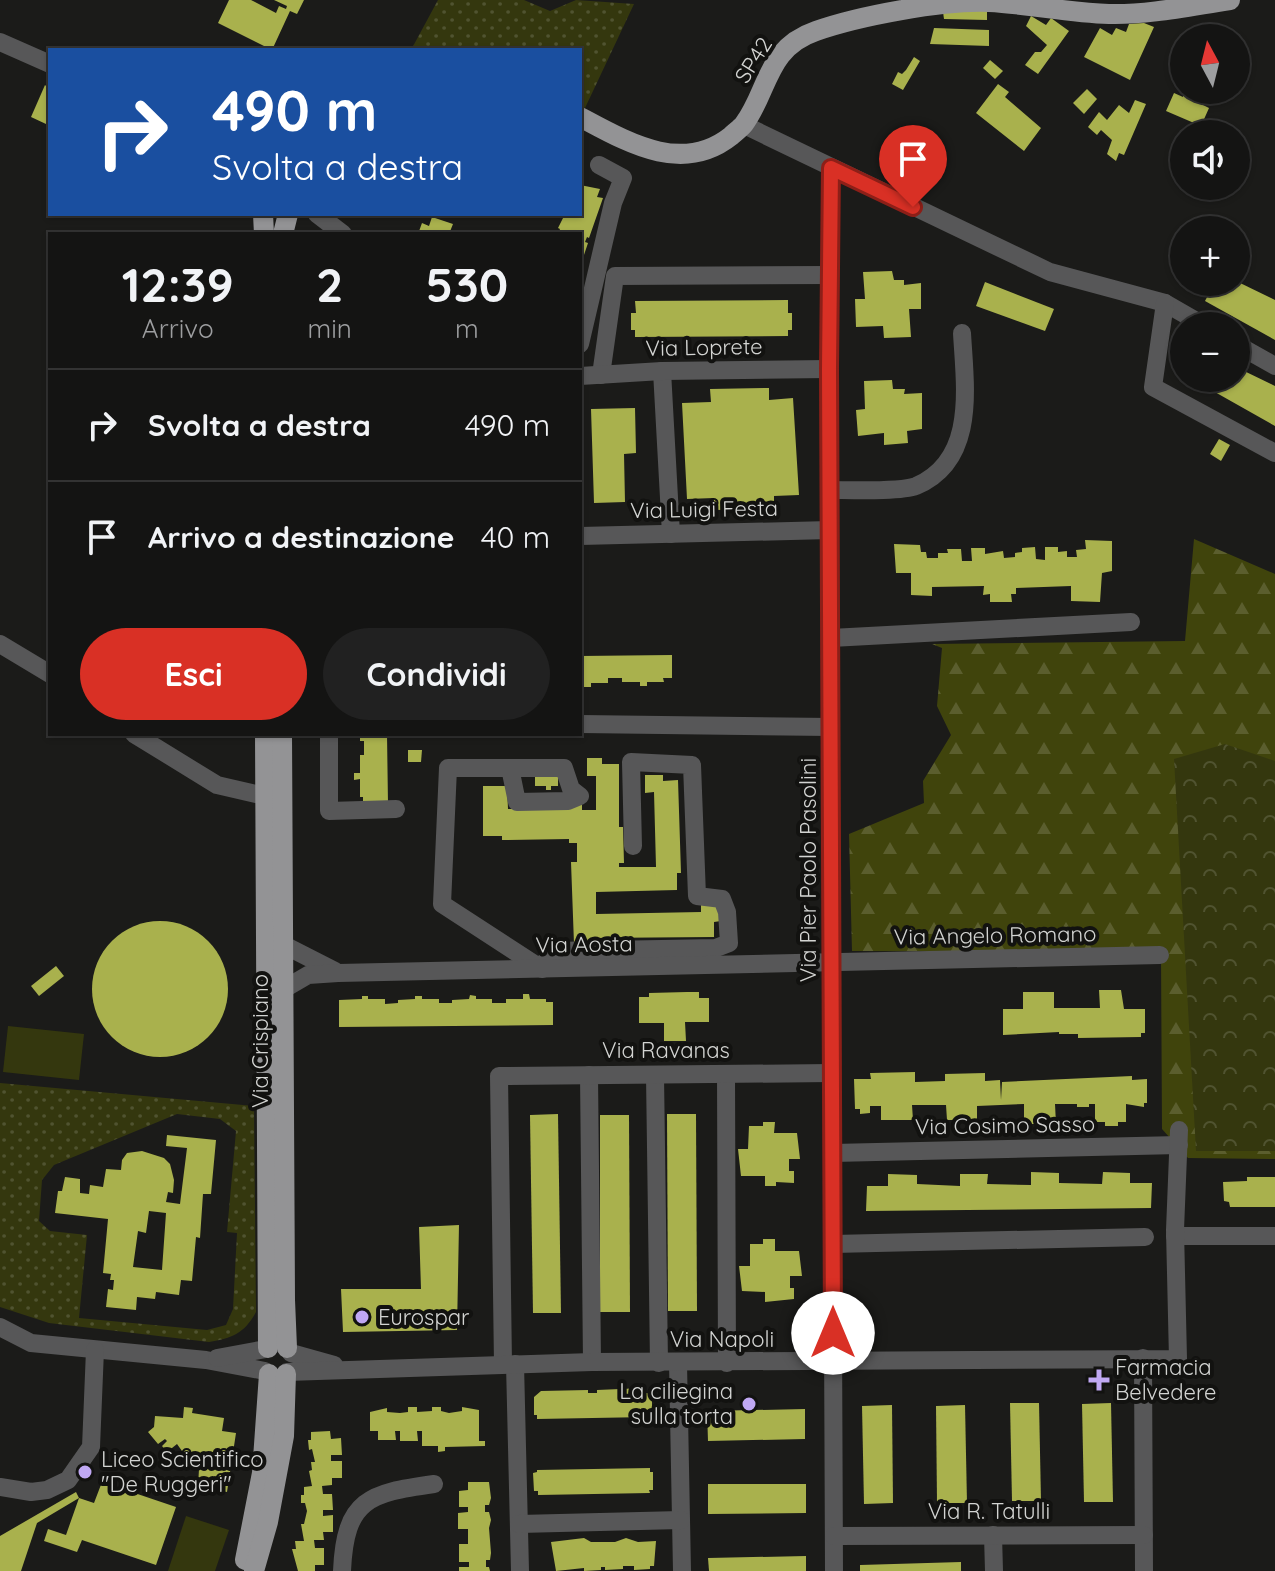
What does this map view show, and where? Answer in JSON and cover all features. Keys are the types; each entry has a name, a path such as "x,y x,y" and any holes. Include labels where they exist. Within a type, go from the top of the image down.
{"main road":[{"name":"SP42","path":"582,118 627,142 657,152 692,153 714,149 744,125 778,58 793,42 813,31 895,11 985,2 1109,14 1156,11 1230,0"},
{"name":"Via Crispiano","path":"254,1571 268,1522 284,1436 277,1361 265,736"},
{"name":"Via Crispiano","path":"241,1571 262,1473 284,1284 282,736"}],"street":[{"path":"0,42 48,63"},
{"path":"744,125 1050,272 1165,303 1181,312"},
{"path":"582,335 613,203 623,178 599,165"},
{"name":"Via Pier Paolo Pasolini","path":"831,168 829,369 834,1571"},
{"path":"320,216 340,232"},
{"path":"601,375 615,276 830,275"},
{"path":"1165,303 1153,387 1275,453"},
{"path":"830,490 914,487 943,469 961,439 964,416 962,333"},
{"path":"1250,352 1275,366"},
{"name":"Via Loprete","path":"582,376 662,371 829,369"},
{"path":"662,371 671,534"},
{"name":"Via Luigi Festa","path":"582,536 830,530"},
{"path":"831,638 1131,622"},
{"path":"0,644 48,673"},
{"path":"582,724 831,727"},
{"path":"137,736 217,785 265,796"},
{"path":"329,736 329,811 396,809"},
{"path":"510,768 448,768 442,904 542,969 551,951 716,948 729,943 727,912 722,899 697,896 692,765 631,762 633,846"},
{"path":"284,945 338,973"},
{"name":"Via Angelo Romano","path":"832,963 1160,955"},
{"name":"Via Aosta","path":"338,973 832,963"},
{"path":"284,989 308,975 338,973"},
{"name":"Via Ravanas","path":"509,1364 499,1076 832,1073"},
{"path":"726,1074 727,1363"},
{"path":"589,1075 592,1362"},
{"path":"655,1075 668,1363 681,1520 682,1571"},
{"name":"Via Cosimo Sasso","path":"833,1153 1179,1138 1175,1236"},
{"path":"1175,1236 1275,1236"},
{"name":"Via Napoli","path":"277,1361 348,1368 592,1362 1178,1359 1175,1236"},
{"path":"833,1244 1145,1237"},
{"path":"0,1327 31,1343 206,1360 277,1361"},
{"path":"0,1487 31,1492 47,1490 68,1480 76,1469 91,1447 95,1350"},
{"path":"1143,1358 1144,1571"},
{"path":"509,1364 520,1571"},
{"path":"342,1571 351,1516 375,1496 434,1484"},
{"path":"519,1524 681,1520"},
{"path":"993,1535 994,1571"},
{"name":"Via R. Tatulli","path":"834,1536 1144,1535"}],"green space":[{"path":"438,0 524,0 550,11 576,0 634,4 585,108 582,107 582,48 412,48"},
{"path":"1194,539 1275,574 1275,1159 1188,1158 1162,1129 1161,952 852,951 849,834 924,803 923,781 951,735 937,706 942,648 932,644 1185,641"},
{"path":"1225,744 1275,761 1275,1151 1196,1151 1174,759"},
{"path":"8,1026 84,1034 79,1080 3,1072"},
{"path":"0,1083 254,1106 256,1312 242,1330 231,1337 209,1342 49,1323 0,1307","holes":["177,1114 220,1119 236,1131 227,1232 237,1233 233,1309 226,1325 207,1330 79,1318 87,1235 50,1231 39,1221 42,1180 54,1165"]},
{"path":"186,1516 229,1530 215,1571 168,1571"}],"building":[{"path":"229,0 251,0 276,13 279,6 286,9 287,6 274,0 304,0 297,14 290,11 273,48 218,23"},
{"path":"987,9 987,20 944,19 943,12"},
{"path":"1031,16 1046,25 1051,18 1069,31 1038,74 1025,65 1035,52 1041,52 1047,45 1026,26"},
{"path":"1144,23 1154,27 1130,80 1084,57 1100,28 1112,35 1116,28 1126,32 1129,24"},
{"path":"934,28 989,30 989,46 930,44"},
{"path":"914,57 920,61 903,90 892,84 898,72 902,74"},
{"path":"990,60 1003,71 995,79 983,68"},
{"path":"998,84 1009,92 1005,97 1041,128 1024,151 976,113"},
{"path":"45,85 48,88 48,120 46,124 31,117"},
{"path":"1087,89 1097,99 1084,114 1073,103"},
{"path":"1135,100 1146,104 1124,155 1119,153 1116,161 1107,154 1112,140 1101,130 1097,135 1088,127 1099,112 1107,120 1119,105 1129,113"},
{"path":"1170,102 1201,104 1209,108 1204,120 1187,120 1166,111"},
{"path":"582,185 600,189 597,197 603,198 585,242 588,243 583,258 582,232 559,232 564,216 582,216"},
{"path":"432,217 453,224 450,232 419,232 422,223 429,226"},
{"path":"892,271 894,280 904,280 904,285 921,283 921,309 909,309 911,337 884,338 883,326 856,327 855,299 865,299 863,272"},
{"path":"985,282 1054,309 1045,331 976,306"},
{"path":"1250,288 1275,300 1275,340 1250,326 1250,312 1225,312 1205,301 1208,296 1250,296"},
{"path":"788,300 792,330 788,330 788,336 635,337 635,330 631,330 631,313 636,313 635,301"},
{"path":"1250,374 1275,386 1275,426 1215,392 1250,392"},
{"path":"892,380 893,389 905,389 904,394 922,393 922,429 907,431 908,443 884,445 884,433 858,436 856,410 865,409 864,381"},
{"path":"769,388 769,400 793,398 799,495 774,496 774,509 714,510 714,498 687,499 682,403 711,402 710,389"},
{"path":"635,408 636,453 624,454 625,502 594,503 591,409"},
{"path":"1219,439 1230,445 1221,461 1210,454"},
{"path":"1085,540 1112,541 1112,571 1102,573 1100,602 1071,601 1071,586 1016,588 1016,594 1011,594 1012,602 990,602 990,594 983,595 984,586 932,587 932,596 911,595 911,573 896,573 894,544 920,545 921,552 926,552 927,558 938,558 938,553 948,553 947,549 961,549 962,561 972,561 971,548 985,548 985,554 1003,551 1004,558 1015,557 1015,553 1022,552 1022,548 1035,547 1036,559 1045,560 1045,547 1058,547 1058,552 1067,551 1067,557 1077,557 1076,550 1086,549"},
{"path":"672,655 672,678 640,686 640,682 608,678 608,683 591,683 591,687 584,687 582,656"},
{"path":"360,736 387,736 388,804 363,804 360,779 354,780 354,773 360,773 360,755 364,755 364,741 360,741"},
{"path":"408,750 422,750 421,762 408,762"},
{"path":"587,758 602,758 602,764 619,764 619,827 623,827 624,863 619,863 619,867 656,867 654,792 645,793 645,775 663,775 663,781 678,780 681,873 677,873 677,890 596,892 596,914 701,912 701,904 720,904 721,921 714,922 714,937 592,938 592,944 574,944 571,862 577,862 577,843 569,843 569,839 502,840 502,836 483,836 483,786 507,786 508,809 568,809 582,804 582,810 596,810 596,776 587,776"},
{"path":"535,775 558,775 558,786 546,790 546,786 535,786"},
{"path":"160,921 186,926 208,941 223,963 228,989 223,1015 208,1037 186,1052 160,1057 134,1052 112,1037 97,1015 92,989 97,963 112,941 134,926"},
{"path":"56,966 64,976 39,996 31,986"},
{"path":"1099,990 1121,990 1124,1009 1145,1009 1145,1033 1141,1033 1141,1037 1078,1038 1078,1034 1059,1032 1003,1035 1003,1009 1023,1009 1023,992 1054,992 1054,1008 1100,1008"},
{"path":"699,992 699,998 709,998 709,1022 685,1022 686,1041 664,1041 664,1023 639,1023 639,997 649,997 649,993"},
{"path":"523,994 529,994 530,999 553,1002 553,1025 339,1027 339,1000 368,996 368,999 385,999 385,1004 422,996 422,999 439,999 439,1003 452,1003 452,1000 469,999 470,995 476,996 476,999 492,999 492,1003 506,1003 506,999 523,999"},
{"path":"915,1072 915,1082 945,1081 945,1074 985,1073 985,1081 1000,1080 1001,1100 1002,1082 1132,1076 1132,1080 1147,1079 1147,1103 1144,1107 1126,1104 1126,1122 1118,1122 1118,1126 1095,1122 1095,1104 1077,1107 1077,1104 1055,1104 1056,1124 1024,1124 1024,1104 977,1106 977,1120 947,1120 946,1105 912,1105 913,1120 881,1120 881,1106 870,1106 870,1113 860,1114 860,1109 855,1109 854,1079 871,1079 870,1073"},
{"path":"558,1114 561,1313 533,1313 530,1115"},
{"path":"667,1114 696,1114 697,1311 668,1311"},
{"path":"600,1115 629,1115 630,1312 600,1312"},
{"path":"763,1122 775,1122 774,1133 797,1133 800,1159 789,1159 789,1171 794,1171 794,1183 776,1182 776,1186 765,1186 765,1176 741,1176 738,1149 748,1149 749,1126 763,1126"},
{"path":"167,1135 216,1140 211,1194 203,1194 200,1238 196,1237 192,1281 181,1280 179,1295 156,1292 155,1299 137,1297 136,1310 106,1307 108,1289 113,1290 114,1280 110,1280 111,1274 103,1273 108,1219 55,1213 58,1191 62,1191 65,1177 80,1179 80,1193 89,1194 90,1185 103,1187 106,1169 121,1170 127,1153 142,1151 164,1158 170,1164 173,1193 168,1192 166,1202 180,1204 187,1148 166,1146","holes":["149,1211 166,1213 162,1270 133,1267 138,1231 146,1233"]},
{"path":"1031,1172 1059,1173 1059,1183 1102,1184 1103,1172 1130,1173 1130,1183 1152,1183 1151,1208 866,1211 867,1186 888,1186 888,1174 917,1175 917,1184 960,1186 960,1174 988,1174 987,1184 1031,1185"},
{"path":"1247,1177 1275,1177 1275,1207 1230,1207 1229,1202 1224,1201 1223,1182 1247,1181"},
{"path":"459,1225 457,1330 343,1332 341,1289 421,1289 419,1227"},
{"path":"763,1239 775,1239 775,1251 799,1251 802,1276 790,1276 794,1299 765,1302 765,1292 742,1291 739,1266 750,1266 750,1244 763,1244"},
{"path":"644,1388 644,1393 652,1396 652,1415 648,1417 537,1419 534,1415 534,1397 541,1391 588,1390 588,1393 597,1393 597,1390"},
{"path":"1010,1403 1039,1403 1041,1501 1012,1501"},
{"path":"1111,1403 1113,1502 1084,1502 1082,1404"},
{"path":"892,1405 893,1503 864,1504 862,1406"},
{"path":"965,1405 967,1503 937,1503 936,1406"},
{"path":"184,1407 193,1408 192,1413 224,1418 222,1431 236,1433 227,1492 198,1486 199,1469 191,1457 182,1457 177,1444 167,1452 162,1446 167,1441 165,1439 158,1444 148,1432 154,1427 155,1416 183,1418"},
{"path":"408,1407 417,1407 417,1412 432,1411 432,1407 441,1407 441,1411 449,1413 462,1411 462,1407 479,1410 479,1441 485,1441 485,1446 445,1447 445,1451 438,1452 438,1446 422,1446 422,1431 417,1431 418,1441 400,1441 400,1431 395,1431 396,1440 378,1440 378,1431 370,1431 370,1412 387,1408 387,1412 408,1412"},
{"path":"805,1409 805,1439 708,1441 707,1411"},
{"path":"330,1431 331,1439 341,1438 342,1455 331,1455 331,1461 342,1461 342,1478 332,1478 332,1485 322,1486 323,1494 332,1494 333,1510 323,1510 323,1516 333,1515 333,1532 323,1532 324,1540 314,1540 315,1548 324,1548 324,1565 315,1565 315,1571 298,1571 292,1549 296,1549 295,1541 304,1541 301,1524 304,1524 307,1511 305,1503 301,1503 301,1495 304,1495 304,1487 312,1486 309,1471 312,1470 311,1462 315,1462 308,1440 311,1440 311,1432"},
{"path":"650,1468 653,1472 653,1490 649,1490 650,1493 538,1495 538,1491 534,1491 533,1473 537,1470"},
{"path":"102,1482 176,1507 156,1565 82,1540 77,1552 44,1541 48,1529 66,1535 79,1498 94,1503"},
{"path":"468,1482 489,1482 491,1498 489,1505 485,1505 485,1512 489,1512 491,1520 491,1553 490,1560 486,1560 490,1571 459,1571 459,1567 469,1567 469,1562 459,1562 459,1544 468,1544 468,1529 458,1529 458,1513 468,1512 468,1507 459,1507 459,1491 468,1490"},
{"path":"708,1484 806,1484 806,1513 708,1514"},
{"path":"76,1492 79,1498 37,1523 21,1571 0,1571 0,1536"},
{"path":"584,1538 591,1542 615,1542 626,1538 638,1542 656,1541 654,1566 634,1570 634,1566 623,1566 623,1569 605,1570 601,1567 601,1570 556,1571 551,1542"},
{"path":"806,1556 806,1571 709,1571 708,1558"},
{"path":"961,1562 961,1571 860,1571 860,1565"}],"place":[{"name":"Eurospar","path":"362,1317"},
{"name":"Farmacia Belvedere","path":"1099,1380"},
{"name":"La ciliegina sulla torta","path":"749,1404"},
{"name":"Liceo Scientifico \"De Ruggeri\"","path":"85,1472"}],"route":[{"path":"833,1333 831,168 913,207"}]}
